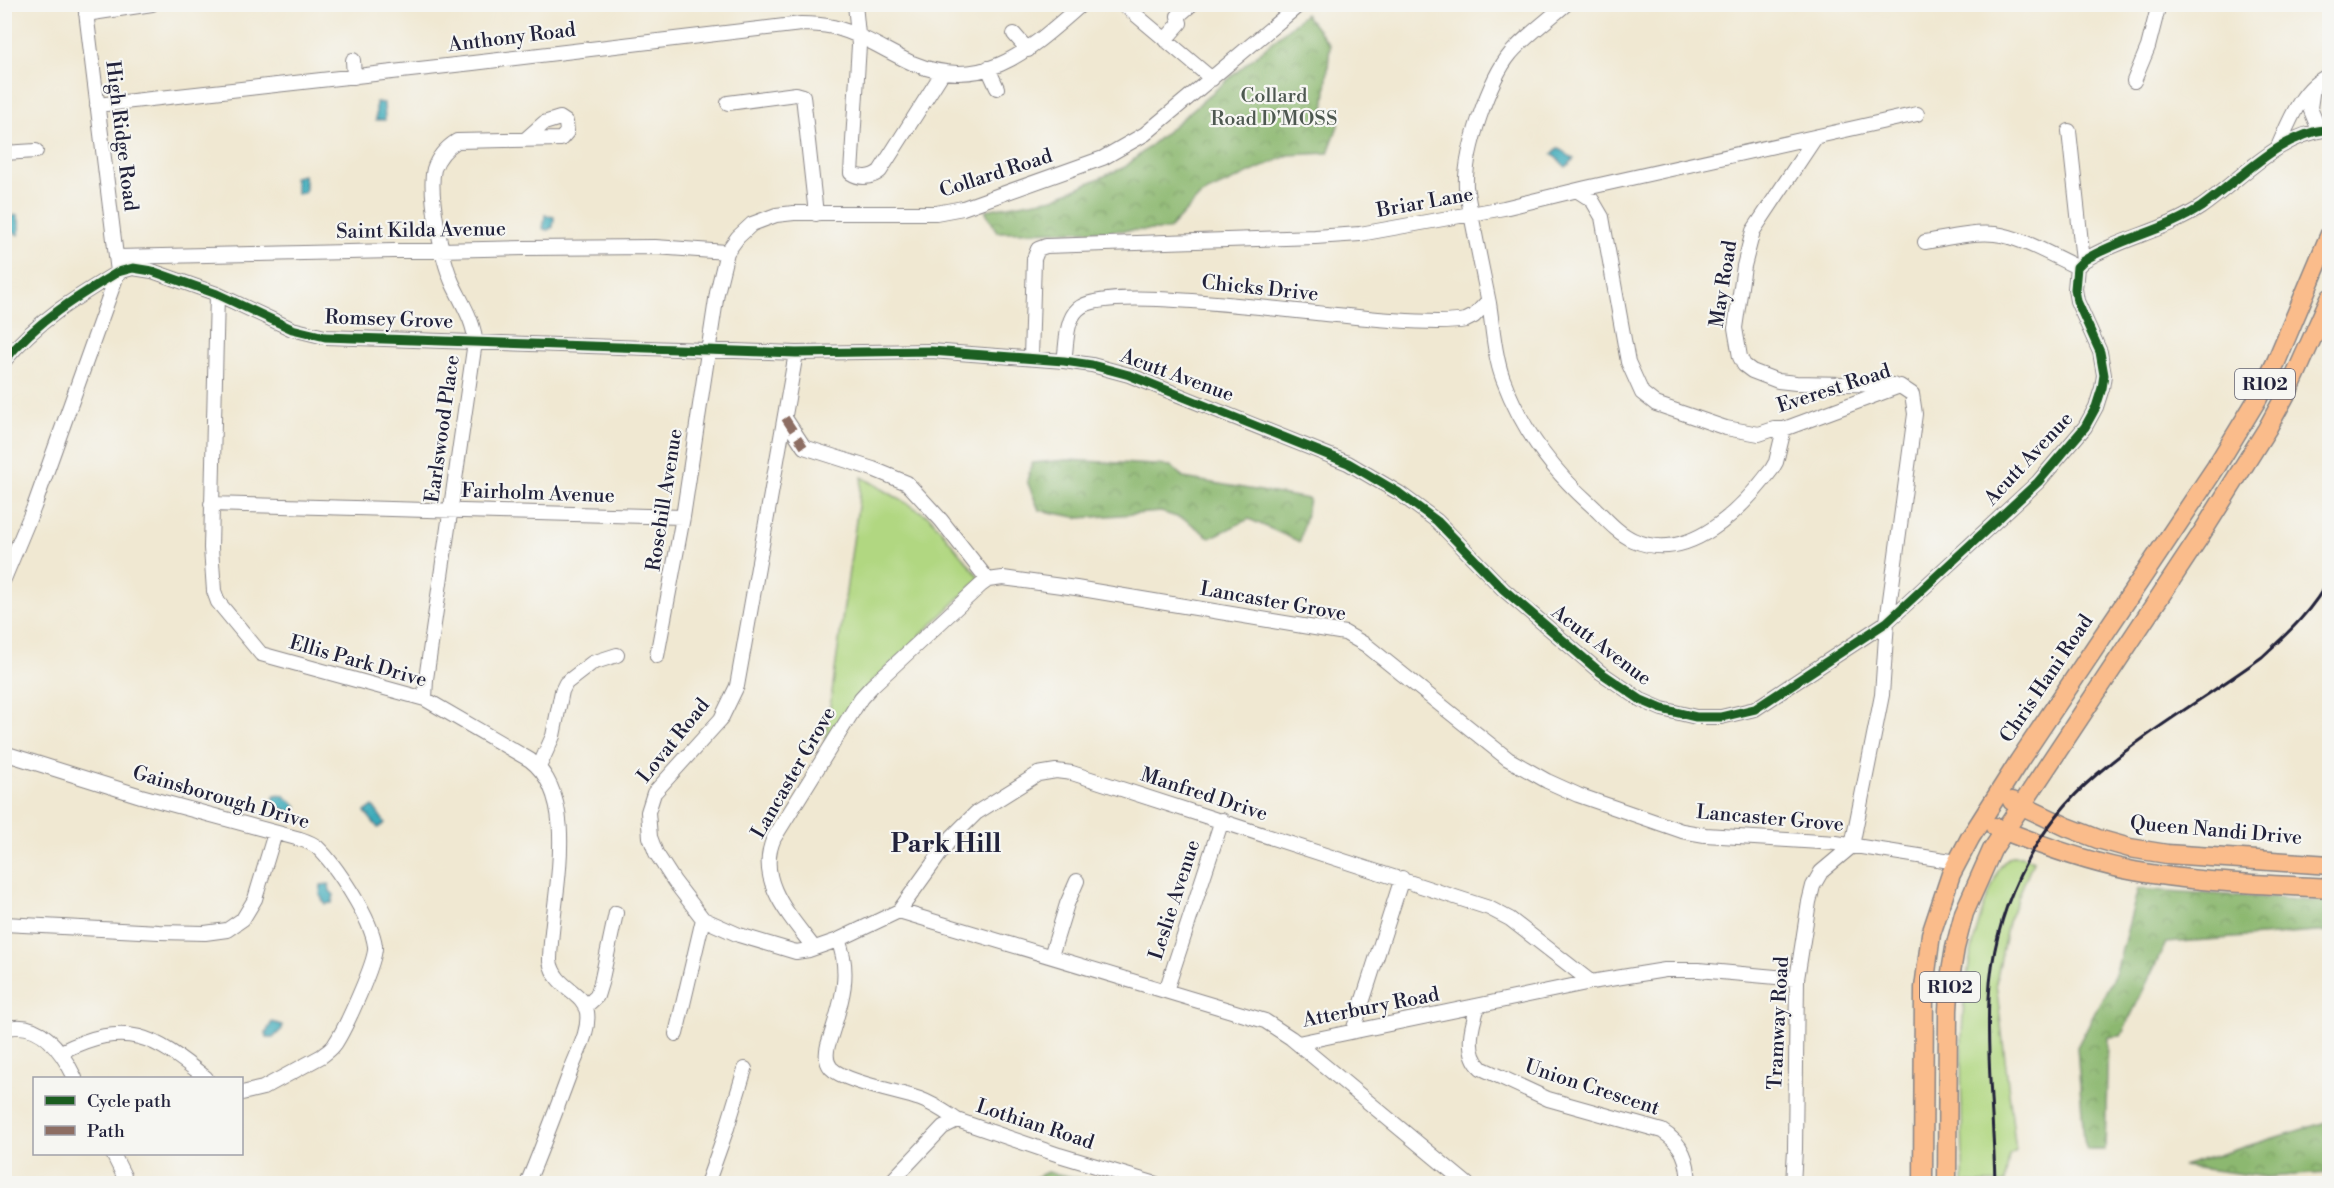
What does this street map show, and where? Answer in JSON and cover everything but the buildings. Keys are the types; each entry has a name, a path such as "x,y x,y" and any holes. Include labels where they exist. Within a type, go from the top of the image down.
{"main road":[{"name":"Chris Hani Road","path":"1923,1184 1923,1018 1929,947 1941,903 1957,862 2026,752 2216,467 2258,398 2276,362 2330,234"},
{"name":"R102","path":"1947,1184 1948,1010 1955,948 1974,886 1992,850 2200,536 2267,429 2292,383 2330,298"},
{"name":"Queen Nandi Drive","path":"1999,796 2098,839 2130,848 2167,854 2330,865"},
{"path":"1983,821 2005,831 2099,863 2133,871 2199,879 2330,888"},
{"path":"1924,1110 1934,1112 1941,1119 1947,1132"}],"street":[{"path":"85,9 152,4"},
{"path":"855,4 859,37 850,169 854,175 872,176 880,171 943,72"},
{"name":"Anthony Road","path":"97,105 354,76 636,36 801,24 833,27 912,62 943,72 975,71 999,66 1028,50 1082,4"},
{"path":"1123,4 1212,79"},
{"path":"1165,40 1180,23 1178,16 1192,4"},
{"name":"Collard Road","path":"709,349 717,293 727,252 745,230 763,218 785,214 936,213 963,208 1103,158 1145,134 1299,4"},
{"path":"1566,4 1511,53 1495,79 1466,166 1466,187 1498,364 1521,418 1551,465 1567,483 1631,539 1642,543 1669,545 1705,534 1728,517 1772,469 1785,429"},
{"path":"2134,81 2148,47 2159,4"},
{"name":"High Ridge Road","path":"85,9 118,272"},
{"path":"1014,34 1028,50"},
{"path":"353,60 354,76"},
{"path":"988,68 997,88"},
{"path":"2278,147 2291,118 2313,86 2329,77"},
{"path":"1925,242 1995,234 2080,264 2092,255 2174,222 2200,207 2278,147 2326,127 2310,108 2313,86"},
{"path":"728,103 796,94 803,96 816,214"},
{"name":"Briar Lane","path":"1031,357 1034,259 1038,249 1046,246 1332,237 1360,234 1471,214 1578,191 1917,114"},
{"name":"Acutt Avenue","path":"709,349 796,353 931,351 1031,357 1092,365 1129,375 1348,463 1399,493 1437,520 1503,590 1572,650 1641,700 1662,709 1696,717 1721,717 1755,709 1887,621 2038,482 2085,428 2096,407 2102,388 2103,363 2077,300 2075,278 2080,264 2069,130"},
{"name":"May Road","path":"1815,138 1753,231 1744,266 1735,328 1740,357 1744,365 1752,371 1778,381 1900,386"},
{"name":"Earlswood Place","path":"425,699 475,342 471,325 440,249 433,184 434,172 443,152 456,141 526,139"},
{"path":"4,153 36,151"},
{"name":"Everest Road","path":"1578,191 1592,200 1604,223 1628,362 1642,393 1656,404 1726,428 1759,434 1774,429 1785,429 1900,386 1908,389 1912,394 1915,414 1887,621 1882,695 1852,846"},
{"name":"Saint Kilda Avenue","path":"117,257 440,249 656,248 727,252"},
{"path":"172,278 181,254"},
{"name":"Romsey Grove","path":"4,361 22,339 43,321 118,272 133,268 140,268 217,294 292,329 325,337 709,349"},
{"path":"5,577 38,497 118,272"},
{"name":"Ellis Park Drive","path":"217,294 211,548 214,591 218,602 261,654 425,699 539,767"},
{"name":"Chicks Drive","path":"1064,361 1072,316 1083,305 1098,300 1160,299 1400,321 1466,320 1474,316 1488,301"},
{"name":"Rosehill Avenue","path":"657,656 683,517 709,349"},
{"name":"Lovat Road","path":"796,353 737,686 720,719 654,793 648,812 650,837 656,853 703,919 739,935 796,952 814,948"},
{"path":"785,418 804,447 873,469 907,483 941,520 988,580"},
{"name":"Fairholm Avenue","path":"212,504 683,517"},
{"name":"Lancaster Grove","path":"814,948 773,888 768,864 770,847 774,838 861,698 988,580 1003,578 1345,633 1390,664 1508,759 1578,795 1651,822 1692,833 1775,840 1821,841 1957,862"},
{"path":"527,1184 582,1040 587,1020 585,1007 577,995 557,979 552,971 550,948 560,865 559,831 553,791 548,778 539,767 553,736 562,690 566,683 592,663 617,654"},
{"name":"Gainsborough Drive","path":"4,753 131,793 300,839 317,847 342,879 371,930 375,951 363,985 340,1035 330,1050 263,1088 243,1094"},
{"name":"Manfred Drive","path":"899,911 966,821 1030,778 1046,771 1072,773 1402,878 1502,914 1591,982"},
{"name":"Leslie Avenue","path":"1166,991 1221,820"},
{"path":"4,924 159,932 205,933 227,930 243,919 255,899 275,833"},
{"name":"Tramway Road","path":"1792,1184 1795,1149 1797,979 1814,886 1821,872 1852,846"},
{"path":"1353,1031 1402,878"},
{"path":"1051,957 1060,925 1077,881"},
{"path":"814,948 838,940 899,911"},
{"name":"Atterbury Road","path":"899,911 1265,1021 1298,1043 1591,982 1682,969 1797,979"},
{"path":"585,1007 597,996 616,913"},
{"path":"676,1034 703,919"},
{"path":"838,940 844,958 846,982 828,1045 828,1064 837,1072 856,1080 935,1105 957,1120"},
{"name":"Union Crescent","path":"1478,1006 1473,1021 1471,1046 1473,1059 1481,1068 1548,1099 1662,1131 1672,1137 1683,1152 1689,1184"},
{"path":"4,1029 16,1027 31,1029 53,1042 74,1077"},
{"path":"61,1052 114,1034 140,1036 165,1047 205,1077"},
{"path":"1298,1043 1467,1184"},
{"path":"707,1184 745,1069"},
{"name":"Lothian Road","path":"889,1184 943,1127 957,1120 1059,1155 1156,1184"},
{"path":"114,1155 128,1184"}],"green space":[{"name":"Collard Road D'MOSS","path":"1305,14 1330,45 1324,112 1339,123 1328,153 1289,155 1201,195 1168,230 997,232 985,210 1054,198 1125,167"},
{"path":"1068,460 1171,466 1184,478 1309,499 1300,542 1249,519 1210,538 1186,520 1161,512 1080,518 1039,510 1027,481 1032,463"},
{"path":"862,477 930,517 980,578 867,687 825,742"},
{"path":"2012,856 2022,856 2033,861 2008,922 1996,983 2016,1151 2009,1155 2005,1183 1963,1183 1962,1034 1970,960 1978,924 1996,875 2004,862"},
{"path":"2138,889 2329,902 2329,931 2166,943 2121,1036 2108,1037 2105,1150 2087,1150 2084,1140 2077,1047 2116,972"},
{"path":"2329,1121 2329,1173 2266,1177 2182,1166"},
{"path":"1047,1172 1104,1183 1024,1183"}],"water":[{"path":"376,102 384,103 385,120 376,120"},
{"path":"1558,148 1574,159 1566,167 1552,154"},
{"path":"304,175 306,189 304,193 297,194 294,177"},
{"path":"17,215 20,224 19,235 12,232 9,217"},
{"path":"545,215 554,217 553,227 548,230 543,229"},
{"path":"283,795 297,806 296,811 292,812 274,805 274,796"},
{"path":"373,806 385,823 378,828 365,812"},
{"path":"329,884 330,891 334,895 332,903 325,904 320,895 321,885"},
{"path":"272,1022 282,1025 282,1029 273,1038 267,1037 266,1033"}],"railway":[{"path":"1995,1184 1989,1044 1992,966 2007,905 2035,848 2052,822 2096,775 2156,729 2262,657 2291,630 2324,589 2330,577"}],"marked path":[{"path":"785,418 804,447"}],"cycle path":[{"path":"4,361 57,311 118,272 133,268 152,271 217,294 292,329 325,337 796,353 931,351 1092,365 1129,375 1348,463 1399,493 1437,521 1503,589 1600,672 1641,700 1662,709 1696,717 1721,717 1755,709 1887,622 2038,482 2085,427 2096,407 2104,375 2100,352 2077,301 2075,289 2077,267 2083,261 2112,246 2158,229 2187,215 2216,196 2277,148 2294,139 2330,129"}],"district":[{"name":"Park Hill","path":"946,844"}]}
